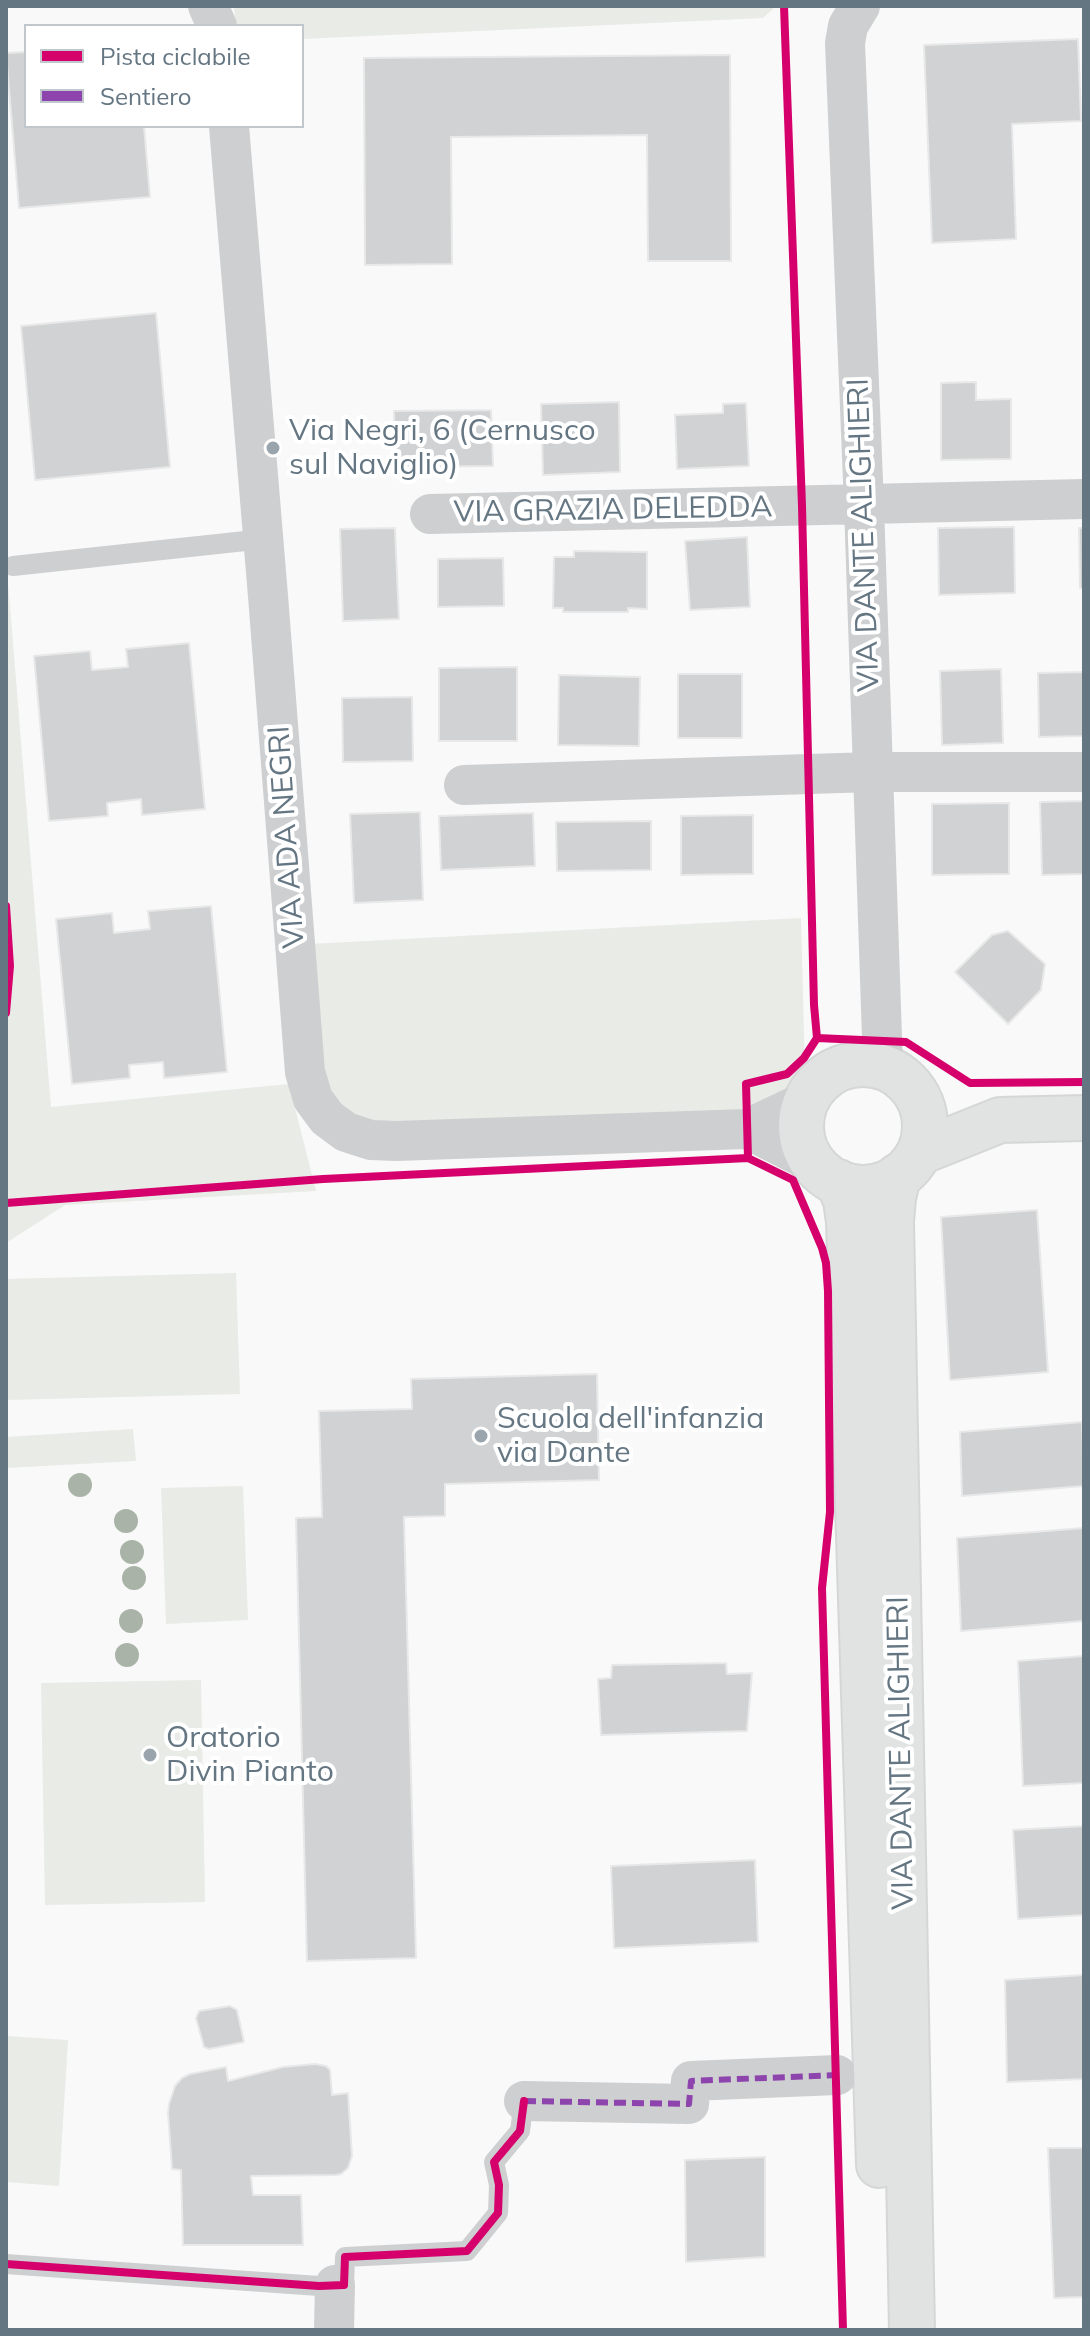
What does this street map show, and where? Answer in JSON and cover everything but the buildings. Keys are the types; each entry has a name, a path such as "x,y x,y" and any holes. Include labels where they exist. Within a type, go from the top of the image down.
{"street":[{"name":"VIA DANTE ALIGHIERI","path":"831,6 823,21 819,46 851,505"},
{"name":"VIA DANTE ALIGHIERI","path":"860,6 848,26 845,43 851,505 858,773 883,1073"},
{"name":"VIA ADA NEGRI","path":"229,128 305,1072 313,1099 321,1111 346,1132 371,1140 396,1141 747,1129 808,1100"},
{"name":"VIA GRAZIA DELEDDA","path":"430,514 1084,499"},
{"path":"464,785 858,773 1084,772"},
{"path":"1000,1120 909,1164 890,1183 868,1188 847,1187 825,1172 806,1150 801,1129 803,1107 818,1083 835,1070 883,1073 1000,1120 1084,1118"},
{"path":"883,1073 921,1103 925,1124 909,1164"},
{"name":"VIA ADA NEGRI","path":"747,1129 825,1172"},
{"name":"VIA DANTE ALIGHIERI","path":"909,1164 893,1198 891,1221 912,2330"},
{"name":"VIA DANTE ALIGHIERI","path":"825,1172 846,1200 849,1222 884,2330"},
{"path":"524,2101 689,2104 691,2081 837,2075"},
{"path":"334,2330 335,2285"}],"lane":[{"path":"13,566 264,539"},
{"path":"6,2264 316,2286 344,2285 345,2257 467,2251 498,2213 499,2185 494,2162 520,2131 524,2101"}],"shaded area":[{"path":"234,6 776,6 763,18 304,39 304,24 236,24"},
{"path":"6,558 51,1107 289,1084 316,1191 65,1205 6,1243"},
{"path":"801,918 805,1073 784,1090 760,1103 730,1114 363,1123 327,1092 310,944"},
{"path":"236,1273 240,1394 6,1400 6,1279"},
{"path":"133,1429 136,1461 6,1468 6,1437"},
{"path":"243,1486 248,1620 166,1624 161,1488"},
{"path":"201,1680 205,1902 45,1905 41,1683"},
{"path":"6,2036 68,2040 59,2186 6,2182"}],"marked path":[{"path":"524,2101 689,2104 691,2081 837,2075"}],"cycle path":[{"path":"784,6 817,1038"},
{"path":"6,906 10,966 6,1013"},
{"path":"748,1158 746,1084 787,1074 804,1058 817,1038 906,1042 970,1083 1084,1082"},
{"path":"6,1203 323,1179 748,1158 793,1180 822,1248 828,1291 830,1512 822,1588 843,2330"},
{"path":"6,2264 319,2286 344,2285 345,2257 467,2251 498,2213 499,2185 494,2162 520,2131 524,2101"}],"place":[{"name":"Via Negri, 6 (Cernusco sul Naviglio)","path":"273,448"},
{"name":"Scuola dell'infanzia via Dante","path":"481,1436"},
{"name":"Oratorio Divin Pianto","path":"150,1755"}]}
